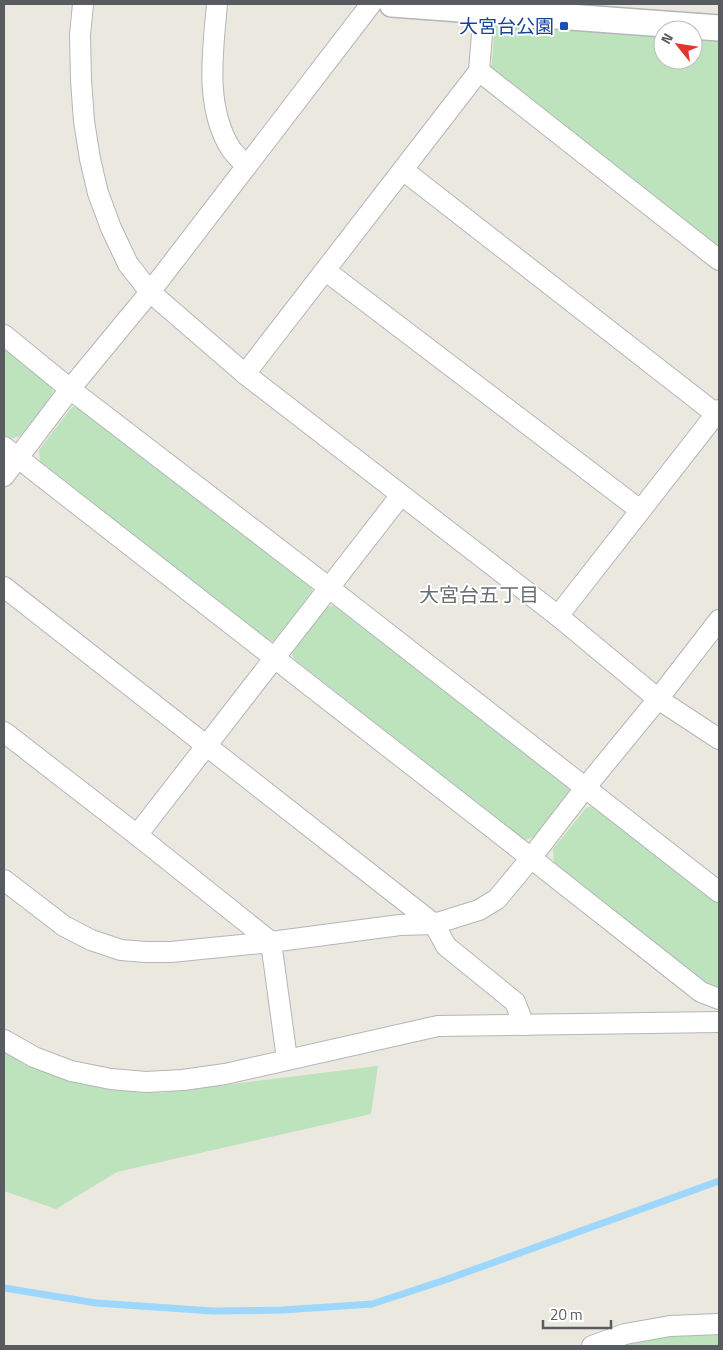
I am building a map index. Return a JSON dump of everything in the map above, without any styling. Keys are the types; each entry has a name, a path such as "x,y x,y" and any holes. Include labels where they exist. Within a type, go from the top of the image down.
{"street":[{"path":"83,4 80,36 81,80 84,121 90,159 98,193 111,228 128,264 150,292 245,374 558,616 658,699 719,739"},
{"path":"217,4 212,61 220,126 231,150 247,166"},
{"path":"4,476 11,452 70,389 150,292 371,4"},
{"path":"392,4 484,9 538,9 719,28"},
{"path":"245,374 479,71 484,9"},
{"path":"479,71 719,260"},
{"path":"403,170 718,412 558,616"},
{"path":"326,270 640,510"},
{"path":"4,335 70,389 719,892"},
{"path":"11,452 701,992 719,999"},
{"path":"137,835 207,746 273,657 401,495"},
{"path":"4,587 434,924 446,946 515,1002 524,1025"},
{"path":"4,880 64,926 91,940 121,950 171,952 271,942 400,924 434,924 479,910 497,899 531,858 719,620"},
{"path":"4,732 271,942 287,1059"},
{"path":"4,1040 34,1057 71,1071 111,1079 146,1082 183,1080 225,1074 438,1026 719,1022"},
{"path":"592,1346 634,1332 670,1326 719,1324"}],"green space":[{"path":"495,20 653,32 653,70 703,70 703,36 719,38 719,250 491,74"},
{"path":"4,346 53,385 52,396 20,436 8,440 4,437"},
{"path":"72,407 81,408 311,585 313,596 281,640 268,642 40,461 39,450"},
{"path":"337,605 568,785 570,795 538,836 525,840 294,659 291,651 326,607"},
{"path":"597,805 719,901 719,991 695,977 554,866 553,849 586,808"},
{"path":"4,1050 53,1075 107,1089 160,1091 160,1093 378,1066 371,1114 117,1172 56,1209 4,1191"},
{"path":"719,1327 719,1346 616,1346 645,1339"}],"waterway":[{"path":"4,1288 96,1303 213,1311 283,1310 372,1304 445,1280 719,1181"}],"place":[{"name":"大宮台公園","path":"564,26"}],"district":[{"name":"大宮台五丁目","path":"479,595"}]}
